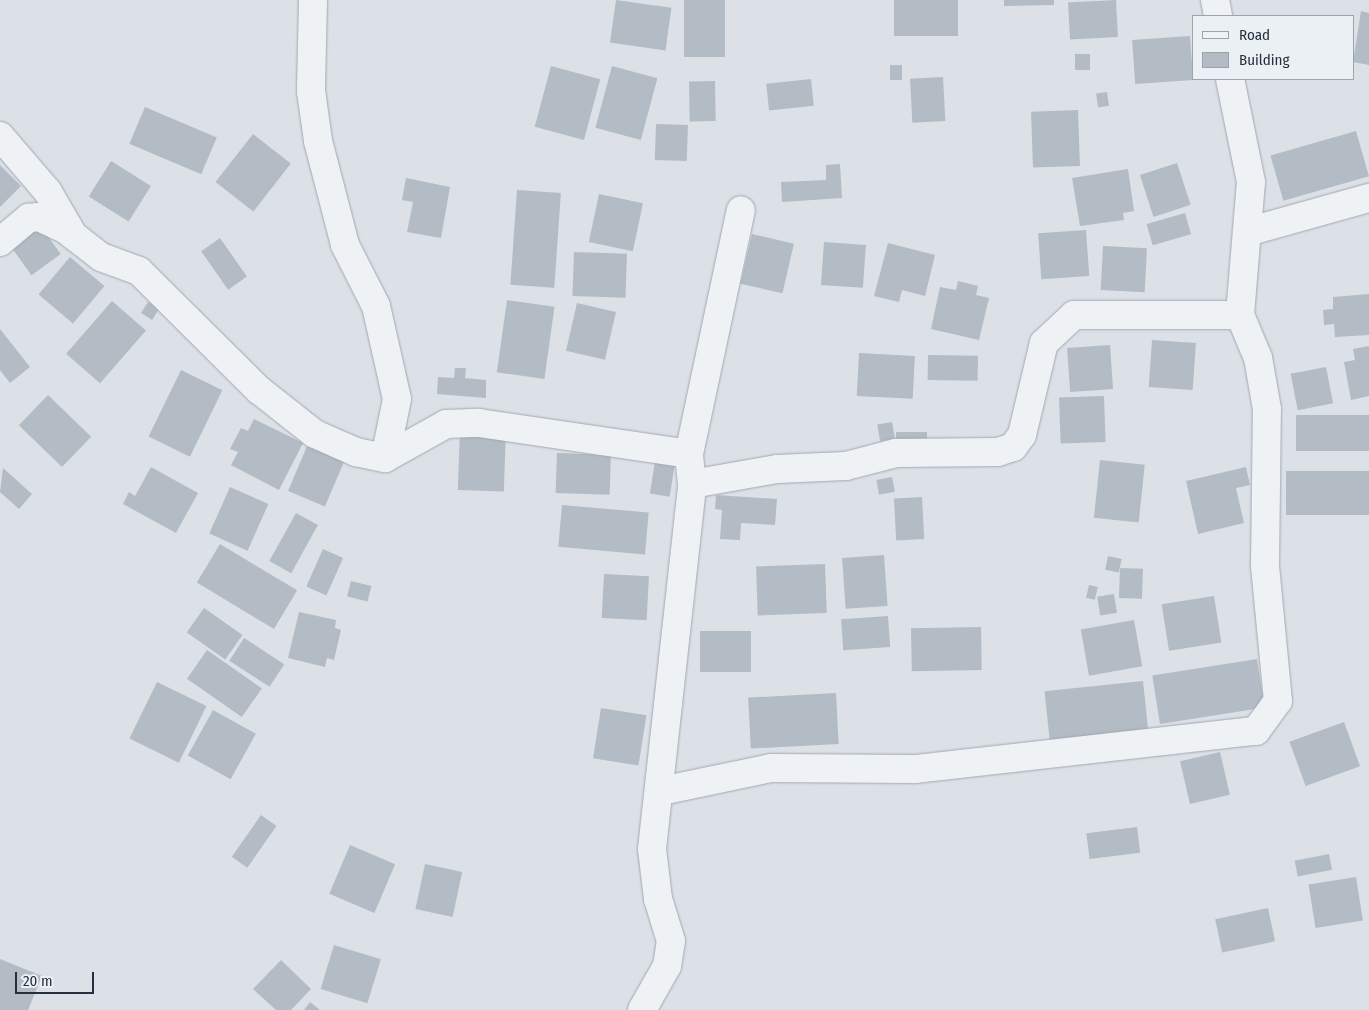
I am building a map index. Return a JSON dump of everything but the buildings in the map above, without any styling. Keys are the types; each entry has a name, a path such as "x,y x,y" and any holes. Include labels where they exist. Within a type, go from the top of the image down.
{"street":[{"path":"313,0 311,91 318,142 344,245 376,306 397,399 385,458"},
{"path":"1216,0 1218,15"},
{"path":"661,791 770,768 916,769 1256,731 1278,701 1265,565 1267,409 1258,358 1240,315 1252,182 1230,80"},
{"path":"0,136 48,192 74,236"},
{"path":"1247,232 1369,198"},
{"path":"642,1010 667,966 671,941 658,899 652,849 661,791 692,484 689,454 741,210"},
{"path":"0,242 29,218 48,220 74,236 101,257 149,278 259,390 315,434 356,452 385,458 446,424 479,423 689,454"},
{"path":"692,484 777,469 846,466 896,453 998,452 1013,447 1022,435 1044,343 1074,315 1240,315"}]}
